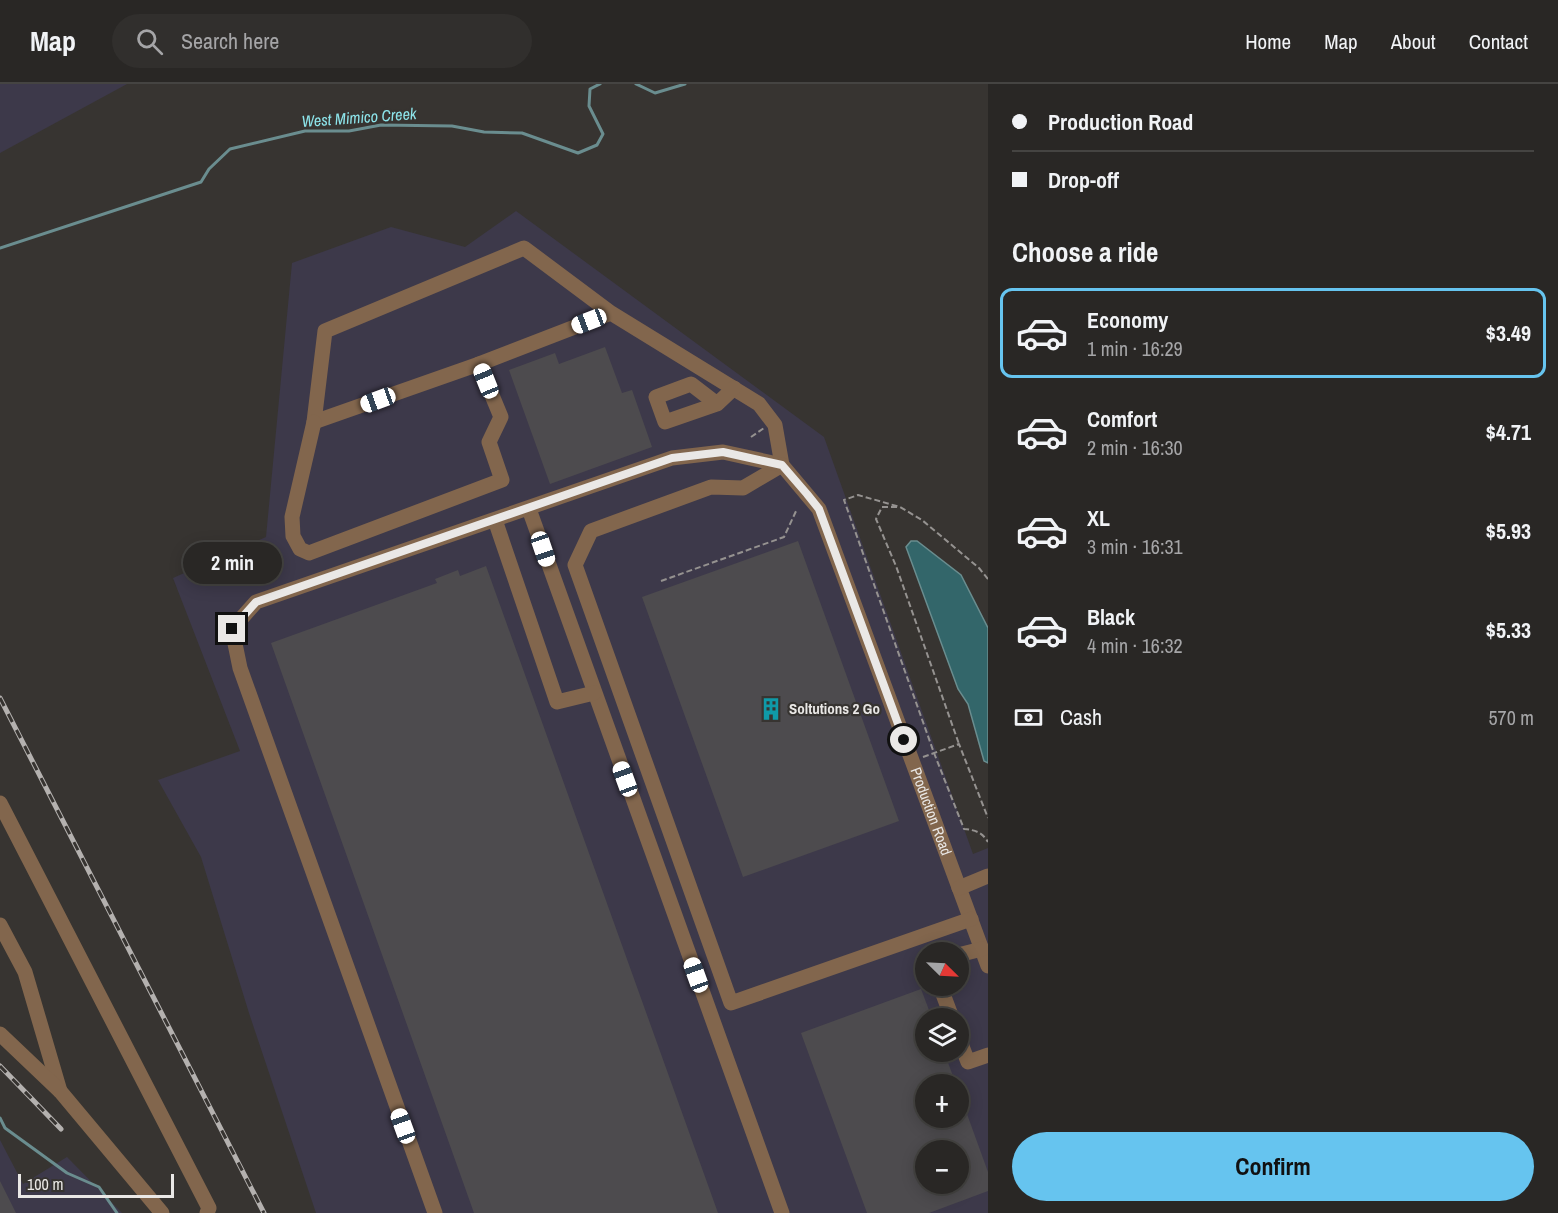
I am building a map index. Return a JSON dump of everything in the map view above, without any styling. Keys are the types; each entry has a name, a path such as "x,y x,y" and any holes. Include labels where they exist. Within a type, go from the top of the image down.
{"street":[{"path":"479,363 501,417 489,442 502,480 309,552 300,549 293,536 292,517 314,422 325,331 524,248 611,313 759,404 775,424 782,465"},
{"path":"314,422 611,313"},
{"path":"717,404 734,388"},
{"path":"435,1213 240,668 232,629 256,602 672,458 723,452 782,465"},
{"path":"782,465 743,488 711,487 591,531 575,565 731,1003 971,919"},
{"name":"Production Road","path":"782,465 819,509 988,966"},
{"path":"529,509 782,1213"},
{"path":"495,520 557,702 594,693"},
{"path":"0,803 209,1208 207,1213"},
{"path":"959,888 988,876"},
{"path":"0,925 25,972 60,1091"},
{"path":"969,952 982,949"},
{"path":"0,1034 60,1091 162,1213"},
{"path":"969,1062 988,1055"}],"path":[{"path":"751,437 764,428"},
{"path":"988,579 979,568 922,520 900,507 858,495 844,500 934,753 964,830 975,830 985,836 988,842"},
{"path":"900,507 882,507 876,519 896,566 959,744 988,818"},
{"path":"661,581 784,537 796,509"},
{"path":"934,753 959,744"}],"shaded area":[{"path":"0,84 127,84 0,153"},
{"path":"516,211 824,437 973,854 988,848 988,1213 316,1213 249,1013 201,857 158,780 240,751 173,578 266,537 292,263 391,227 465,247"},
{"path":"0,1140 23,1184 67,1157 122,1213 0,1213"}],"water":[{"path":"911,541 917,541 961,575 988,628 988,763 984,761 968,704 958,689 906,547"}],"building":[{"path":"605,347 622,393 632,390 652,447 550,484 509,370 555,353 559,364"},
{"name":"Soltutions 2 Go","path":"798,541 899,821 743,877 642,597"},
{"path":"486,566 718,1213 474,1213 271,643 437,583 435,579 458,570 460,576"},
{"path":"915,991 915,996 924,996 928,1008 915,1008 915,1062 948,1062 952,1074 915,1074 915,1128 969,1128 969,1120 988,1172 988,1191 929,1213 867,1213 801,1033"},
{"path":"0,1181 16,1213 0,1213"}],"waterway":[{"name":"West Mimico Creek","path":"0,248 201,182 209,169 230,149 305,131 349,131 381,125 452,126 484,132 522,133 578,153 597,145 603,134 589,106 590,89 600,84"},
{"name":"West Mimico Creek","path":"636,84 655,93 685,84"},
{"path":"0,1118 5,1128 67,1173 99,1187 117,1213"}],"railway":[{"path":"0,698 264,1213"},
{"path":"0,1066 61,1129"}],"place":[{"name":"Soltutions 2 Go","path":"771,709"}],"route":[{"path":"232,629 256,602 672,458 723,452 782,465 819,509 904,740"}]}
